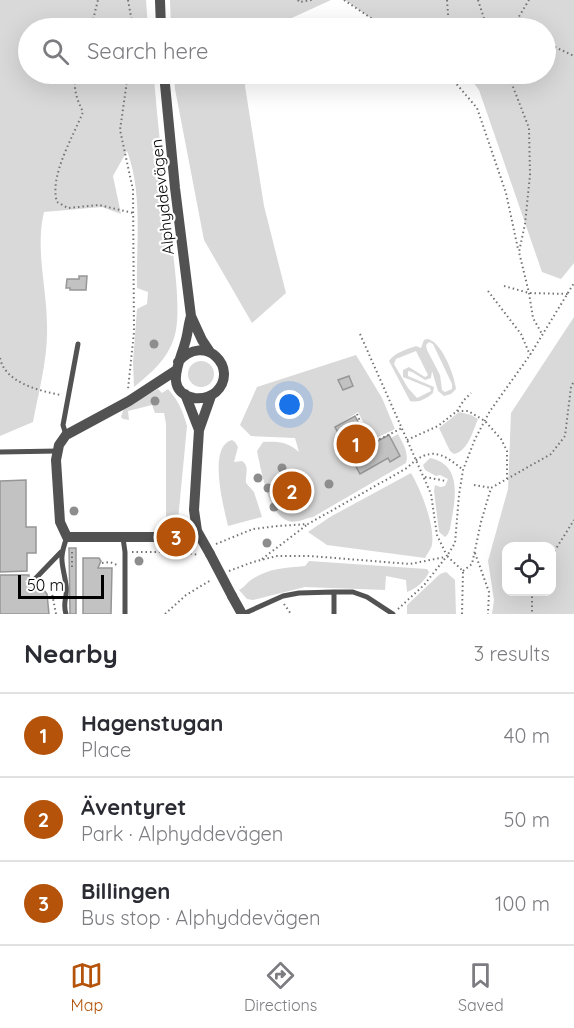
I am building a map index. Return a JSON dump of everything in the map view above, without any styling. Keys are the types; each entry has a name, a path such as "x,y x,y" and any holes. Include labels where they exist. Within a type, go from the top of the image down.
{"street":[{"path":"160,0 161,18"},
{"name":"Alphyddevägen","path":"165,84 191,316 210,352"},
{"name":"Alphyddevägen","path":"176,366 191,316"},
{"path":"197,531 176,537 67,537 60,522 56,460 59,445 66,435 129,401 176,366 184,355 201,350 217,357 224,373 218,390 211,396 199,430 194,510 197,531 243,614"},
{"path":"176,366 176,380 185,394 199,430"},
{"path":"185,394 198,398 211,396"}],"lane":[{"path":"66,435 63,425 78,344"},
{"path":"0,452 58,451"},
{"path":"122,536 126,552 125,614"},
{"path":"66,614 63,605 66,588 61,552 67,537"},
{"path":"34,580 61,552"},
{"path":"333,592 334,614"},
{"path":"243,614 283,596 299,593 353,592 367,597 394,614"}],"path":[{"path":"94,18 98,0"},
{"path":"128,0 131,18"},
{"path":"298,0 299,3 312,0"},
{"path":"344,0 371,18"},
{"path":"447,0 448,18"},
{"path":"478,0 484,18"},
{"path":"518,18 529,0"},
{"path":"556,47 574,56"},
{"path":"75,84 75,96 83,112 57,174 53,191 57,202 68,208 99,205 133,213"},
{"path":"127,84 120,130 133,189 134,332 128,393 137,389"},
{"path":"457,84 477,108 506,193 533,318 542,334"},
{"path":"513,84 529,128 530,175 525,224 519,252"},
{"path":"394,614 424,585 455,543 463,470 485,421 530,355 574,283"},
{"path":"504,286 529,293 568,294"},
{"path":"488,291 521,334 530,355"},
{"path":"360,334 431,494 436,535 447,556 463,571 462,614"},
{"path":"0,358 2,366 27,385 38,391 68,397"},
{"path":"474,485 491,488 551,454 565,436 571,387 574,381"},
{"path":"407,440 438,426 457,411 471,393"},
{"path":"457,411 468,411 494,429 507,451 507,480"},
{"path":"357,414 368,440 374,442 402,428"},
{"path":"261,560 308,524 430,453 446,455 463,470"},
{"path":"424,477 446,481"},
{"path":"463,571 472,564 491,488"},
{"path":"556,549 574,520"},
{"path":"126,552 184,552 198,555 209,553 253,529 308,524"},
{"path":"475,553 489,592 488,614"},
{"path":"228,572 278,556 310,556 410,564 447,556"},
{"path":"102,563 125,566"},
{"path":"165,614 186,595 219,576"},
{"path":"56,614 51,585 66,588"},
{"path":"283,596 285,607 291,614"},
{"path":"532,596 532,614"}],"shaded area":[{"path":"0,0 146,0 147,18 18,18 18,84 155,84 176,280 177,313 174,338 163,359 134,387 133,362 137,309 147,304 148,292 137,288 137,201 127,151 113,176 121,214 102,207 44,212 41,254 47,312 45,362 33,422 0,436"},
{"path":"170,0 331,0 292,18 171,18"},
{"path":"345,0 574,0 574,263 561,279 542,272 479,90 474,84 556,84 556,18 371,18"},
{"path":"175,84 245,84 264,206 286,293 252,323 204,240"},
{"path":"574,317 574,614 492,614 494,600 488,561 508,489 511,413"},
{"path":"424,340 432,341 442,352 450,368 456,389 444,396 438,391 432,371 431,378 425,380 408,371 408,376 434,387 433,393 425,399 410,401 389,361 405,350 416,346 421,348","holes":["429,342 433,344 452,384 452,389 445,392 442,390 440,375 427,350 426,345","416,351 428,375 425,377 409,367 403,370 403,377 430,388 431,391 417,398 408,388 394,364 396,359"]},
{"path":"356,355 382,398 395,429 369,439 358,412 335,427 360,474 388,458 391,461 400,456 391,438 398,434 406,452 406,463 313,517 296,522 286,520 274,508 270,499 257,451 263,442 273,442 287,444 299,452 295,438 251,436 240,425 257,387"},
{"path":"201,361 210,365 214,374 210,383 201,387 192,383 188,374 192,365"},
{"path":"158,389 162,393 168,389 172,393 180,406 187,426 178,520 167,528 158,528 158,523 166,522 164,413 155,413 152,405 128,411 129,420 121,417 124,408"},
{"path":"459,412 478,419 466,445 454,454 450,451 439,428"},
{"path":"232,440 238,447 234,462 242,461 246,465 246,483 254,492 262,517 228,526 219,479 219,465 220,453 224,445"},
{"path":"430,458 441,462 448,469 455,487 450,529 445,537 439,532 434,491 435,485 445,486 448,479 425,470 423,465"},
{"path":"411,473 423,498 431,528 432,545 425,558 327,545 308,532 330,517"},
{"path":"309,561 427,569 429,572 420,584 407,592 406,580 386,576 385,590 305,587 253,600 247,599 239,590 252,579 266,572 305,566"},
{"path":"446,572 455,580 456,614 407,614 407,605 440,574"}],"building":[{"path":"79,276 87,276 86,290 66,288 67,279 79,279"},
{"path":"349,376 353,386 343,390 338,380"},
{"path":"355,416 370,445 389,435 400,456 390,462 388,458 360,474 335,427"},
{"path":"26,480 26,527 36,527 36,553 27,553 27,571 0,572 0,481"},
{"path":"69,548 76,548 76,614 70,614"},
{"path":"83,558 99,558 101,561 98,568 112,568 111,614 83,614"},
{"path":"0,575 29,575 29,588 44,590 47,594 49,614 0,614"}],"place":[{"name":"Hagenstugan","path":"356,444"},
{"name":"Äventyret","path":"292,491"},
{"name":"Billingen","path":"176,537"}]}
